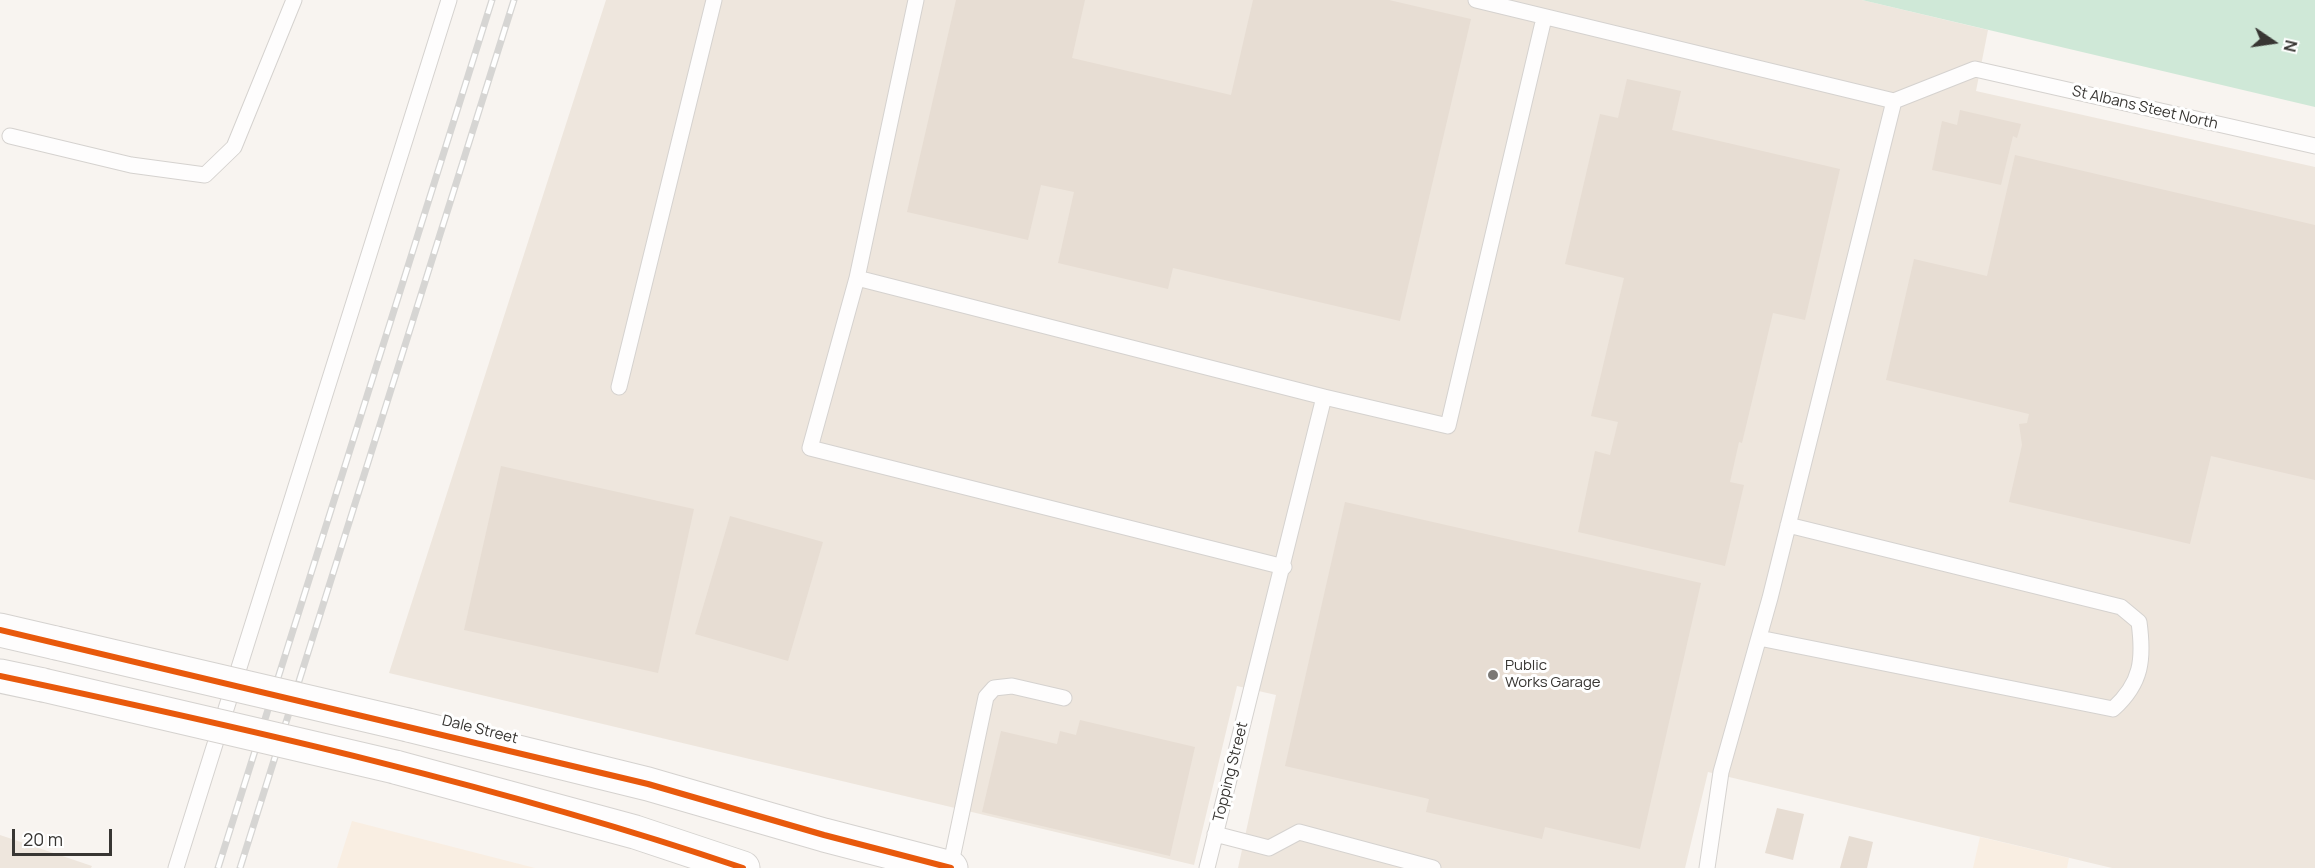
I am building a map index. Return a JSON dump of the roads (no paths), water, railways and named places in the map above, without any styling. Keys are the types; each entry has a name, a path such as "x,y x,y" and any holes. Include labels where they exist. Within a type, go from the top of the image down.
{"main road":[{"name":"Dale Street","path":"0,630 408,725 648,784 824,835 950,868"},
{"path":"0,676 395,767 635,832 743,868"}],"lane":[{"path":"10,136 131,165 205,175 234,147 294,0"},
{"path":"176,868 449,0"},
{"path":"619,387 714,0"},
{"path":"916,0 857,278 810,448 1284,567"},
{"path":"1476,0 1894,101 1759,638 1721,772 1707,868"},
{"path":"857,278 1324,397 1448,426 1544,18"},
{"name":"St Albans Steet North","path":"1894,101 1975,69 2315,146"},
{"name":"Topping Street","path":"1207,868 1284,567 1324,397"},
{"path":"1759,638 2113,709 2130,694 2143,652 2139,622 2121,608 1788,525"},
{"path":"950,868 986,697 994,688 1012,686 1064,698"},
{"path":"1215,834 1269,848 1299,832 1433,868"}],"railway":[{"path":"218,868 492,0"},
{"path":"240,868 514,0"}],"place":[{"name":"Public Works Garage","path":"1493,675"}]}
